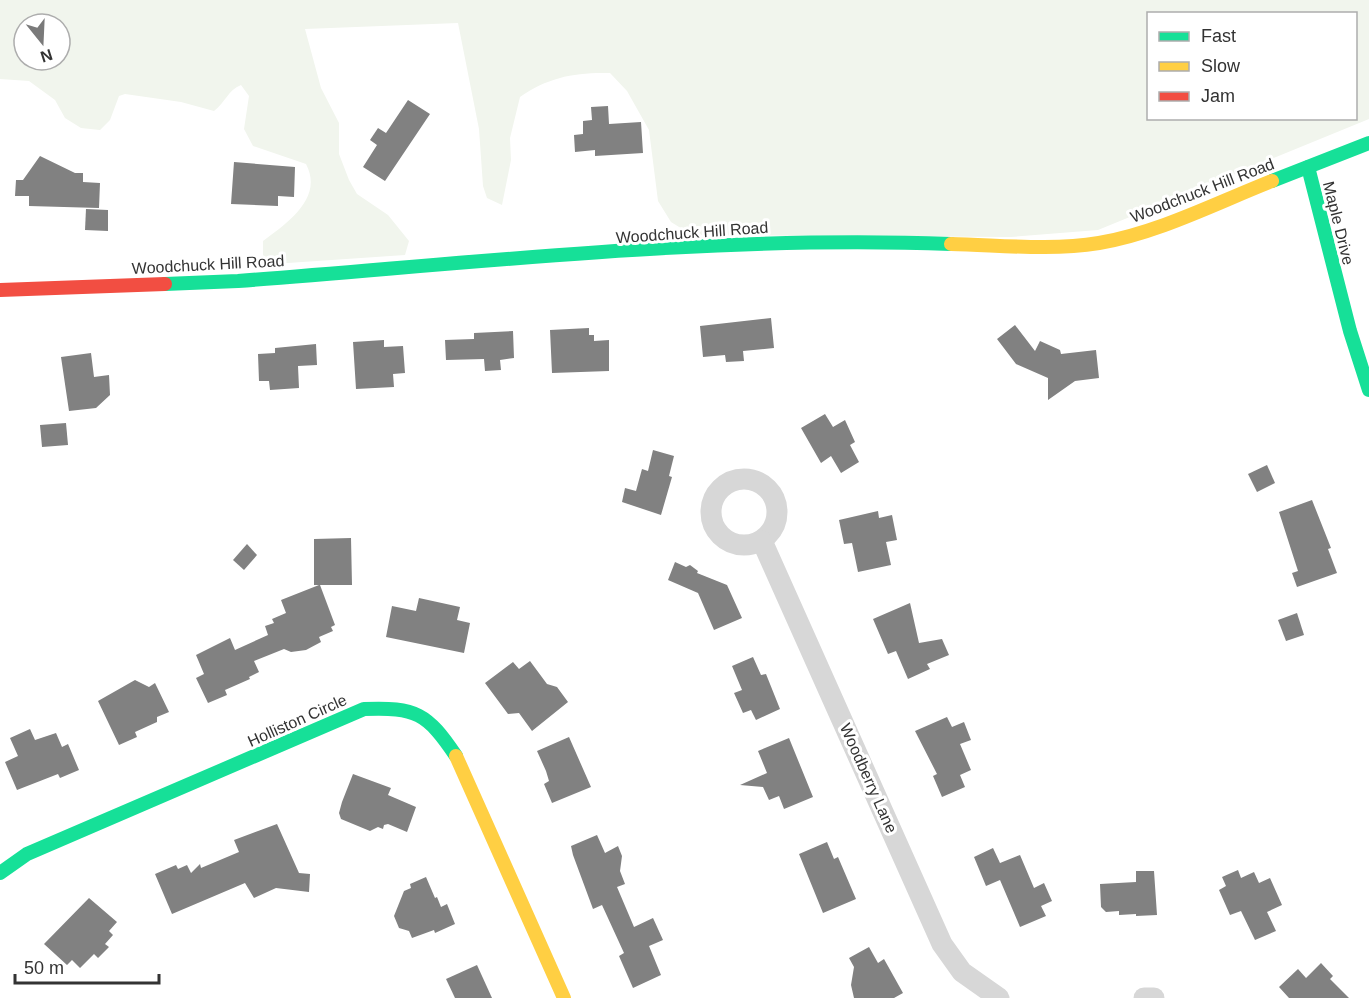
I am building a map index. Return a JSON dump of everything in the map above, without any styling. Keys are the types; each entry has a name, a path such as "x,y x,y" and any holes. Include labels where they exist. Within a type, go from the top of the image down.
{"street":[{"name":"Woodchuck Hill Road","path":"0,290 238,281 715,245 849,240 1049,247 1099,243 1154,228 1369,143"},
{"name":"Maple Drive","path":"1308,167 1350,331 1369,390"},
{"name":"Woodberry Lane","path":"762,541 942,944 962,972 975,984 999,998"},
{"name":"Holliston Circle","path":"0,873 27,854 335,720 364,709 397,708 413,712 437,729 459,762 564,998"},
{"path":"1144,998 1154,998"}],"shaded area":[{"path":"0,0 1369,0 1369,119 1098,230 1011,237 692,235 671,222 658,201 649,130 627,91 610,73 563,77 541,85 520,97 510,138 511,160 502,205 487,198 483,186 479,129 458,23 305,29 321,88 339,123 339,154 349,180 357,194 388,215 409,241 405,255 273,264 263,255 263,241 292,218 307,199 310,176 306,164 253,146 244,129 249,96 241,85 233,90 214,111 181,102 125,94 119,96 110,120 100,130 81,128 65,118 55,100 29,81 0,79"}],"building":[{"path":"408,100 430,114 385,181 363,167 377,145 370,140 378,128 386,133"},
{"path":"608,106 609,124 641,122 643,153 595,156 595,150 575,152 574,135 583,134 583,121 592,120 591,107"},
{"path":"40,156 75,173 83,173 83,182 100,183 99,208 29,206 29,196 15,196 16,180 23,180"},
{"path":"234,162 295,167 294,197 278,196 278,206 231,204"},
{"path":"86,209 108,210 108,231 85,230"},
{"path":"771,318 774,348 743,351 744,361 726,362 725,355 703,357 700,326"},
{"path":"1015,325 1035,351 1040,341 1060,350 1061,354 1096,350 1099,378 1075,381 1048,400 1048,378 1016,364 997,339"},
{"path":"589,328 589,335 594,335 594,341 609,340 609,371 552,373 550,330"},
{"path":"513,331 514,358 500,360 501,370 485,371 484,359 446,360 445,340 474,339 474,333"},
{"path":"384,340 384,347 403,346 405,373 393,374 394,387 356,389 353,342"},
{"path":"316,344 317,365 298,366 299,388 270,390 269,381 259,381 258,354 275,353 275,348"},
{"path":"91,353 94,377 109,375 110,395 96,408 69,411 61,357"},
{"path":"825,414 833,427 845,420 855,442 850,445 859,462 841,473 831,456 821,463 801,428"},
{"path":"66,423 68,445 42,447 40,425"},
{"path":"653,450 674,456 669,476 672,477 661,515 622,502 625,488 636,491 642,469 648,471"},
{"path":"1267,465 1275,483 1257,492 1248,474"},
{"path":"1312,500 1331,548 1328,549 1337,573 1297,587 1292,573 1298,571 1279,512"},
{"path":"878,511 879,518 892,515 897,540 886,542 891,565 858,572 852,543 844,544 839,520"},
{"path":"351,538 352,585 320,585 335,625 331,627 333,631 319,637 321,642 306,650 291,652 284,649 254,661 259,672 249,677 250,679 225,690 227,695 208,703 196,678 204,674 196,655 230,638 235,650 268,635 265,626 274,623 272,619 286,613 281,600 319,585 314,585 314,539"},
{"path":"247,544 257,555 244,570 233,560"},
{"path":"675,562 686,567 690,565 698,571 697,573 727,585 742,618 714,630 698,593 668,580"},
{"path":"419,598 460,607 457,620 470,623 464,653 386,637 392,606 416,611"},
{"path":"910,603 919,643 942,639 949,655 927,664 930,669 908,679 896,651 888,654 873,619"},
{"path":"1297,613 1304,635 1286,641 1278,620"},
{"path":"753,657 761,675 766,674 780,709 756,720 751,710 743,713 734,693 742,690 732,666"},
{"path":"530,661 547,684 557,687 568,702 532,731 519,713 508,714 485,683 513,662 519,669"},
{"path":"135,680 149,687 155,683 169,712 157,717 157,722 135,732 137,737 119,745 98,701"},
{"path":"947,717 952,727 964,722 971,740 960,744 971,770 960,775 965,787 942,797 933,776 937,774 915,731"},
{"path":"30,729 35,740 56,733 62,747 68,744 79,770 60,778 58,774 17,790 5,762 18,756 10,738"},
{"path":"569,737 591,787 552,803 544,784 549,781 537,751"},
{"path":"789,738 813,797 784,809 779,796 769,800 763,787 740,785 767,773 758,751"},
{"path":"353,774 391,788 388,795 416,807 407,832 388,824 384,825 383,829 378,827 370,831 341,819 339,813"},
{"path":"277,824 299,873 310,874 309,892 276,888 254,898 245,883 172,914 155,874 176,865 178,869 187,865 191,873 200,864 201,868 239,852 234,840"},
{"path":"597,835 605,853 618,846 622,856 620,871 625,884 617,887 634,927 653,918 663,940 649,946 661,975 633,988 619,956 624,953 602,905 593,909 573,855 571,846"},
{"path":"827,842 834,859 838,857 856,899 823,913 799,854"},
{"path":"993,848 1000,863 1020,855 1034,888 1044,883 1052,901 1041,906 1046,916 1020,927 1000,880 986,886 974,857"},
{"path":"1238,870 1241,878 1254,872 1259,883 1270,878 1282,905 1267,912 1276,931 1255,940 1241,911 1230,915 1219,890 1226,886 1222,877"},
{"path":"1136,871 1154,871 1157,915 1119,915 1119,911 1106,912 1101,907 1100,884 1136,882"},
{"path":"426,877 441,907 447,904 455,924 435,933 434,930 412,938 409,931 399,928 394,916 404,891 411,888 410,884"},
{"path":"89,898 117,922 109,931 113,935 105,944 109,947 98,958 94,954 80,968 72,960 67,965 44,944"},
{"path":"869,947 878,963 884,959 903,993 894,998 854,998 851,985 854,967 849,958"},
{"path":"1321,963 1333,976 1330,979 1349,998 1289,998 1279,987 1298,969 1306,978"},
{"path":"477,965 492,998 455,998 446,979"}],"traffic: fast":[{"path":"1272,181 1369,143"},
{"path":"1308,167 1350,331 1369,390"},
{"path":"165,284 238,281 683,247 862,242 951,244"},
{"path":"0,873 27,854 364,709 396,709 419,716 437,730 456,756"}],"traffic: slow":[{"path":"951,244 1044,247 1099,243 1165,225 1272,181"},
{"path":"456,756 564,998"}],"traffic: jam":[{"path":"0,290 165,284"}]}
